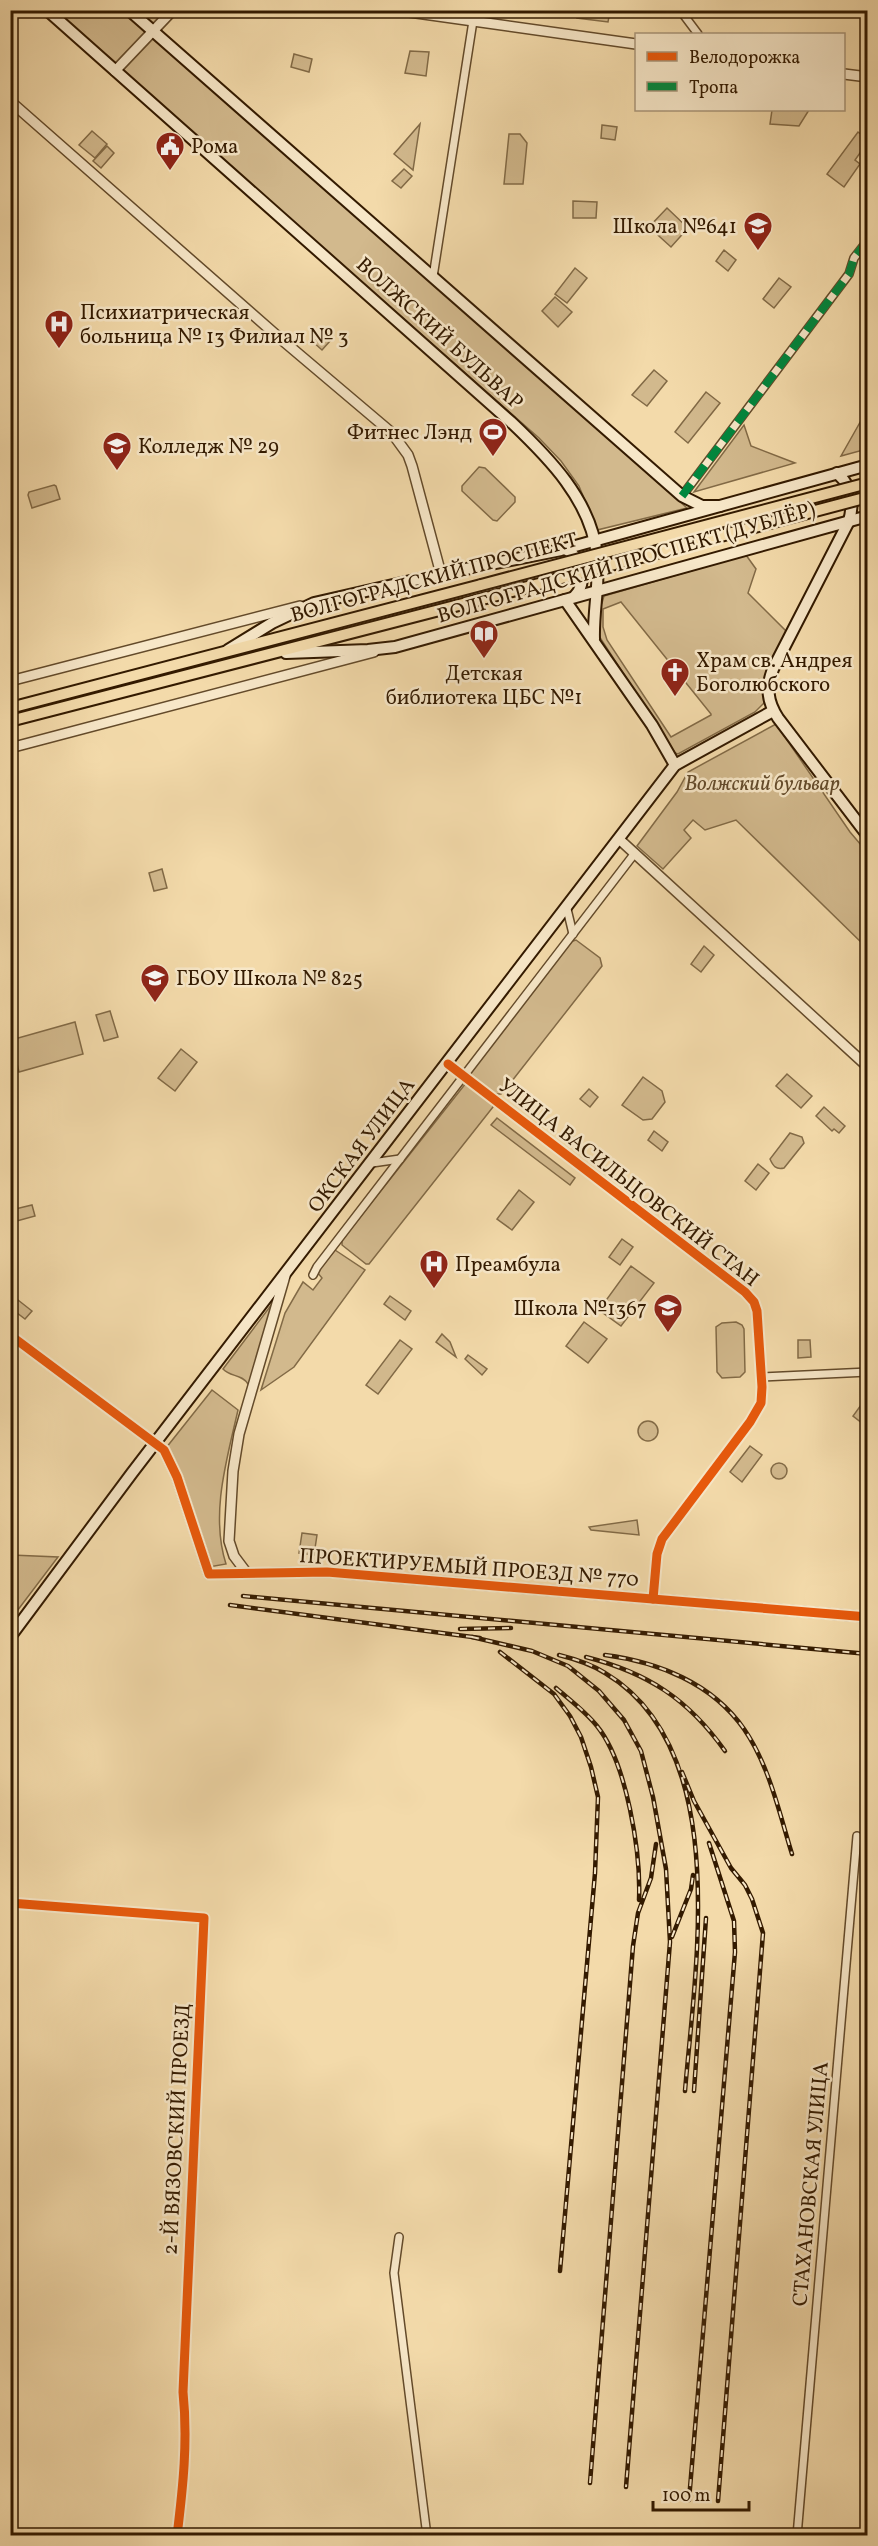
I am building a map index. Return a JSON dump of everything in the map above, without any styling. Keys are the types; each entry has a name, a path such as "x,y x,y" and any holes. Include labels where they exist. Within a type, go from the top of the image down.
{"main road":[{"name":"ВОЛЖСКИЙ БУЛЬВАР","path":"47,10 535,444 553,463 589,522 595,540 598,565 594,639"},
{"name":"ВОЛЖСКИЙ БУЛЬВАР","path":"129,10 682,496 702,506 720,506"},
{"name":"ВОЛГОГРАДСКИЙ ПРОСПЕКТ (ДУБЛЁР)","path":"223,653 272,623 314,603 565,549 867,465"},
{"path":"837,473 847,484 852,497 849,521 770,678 768,698 773,711 867,836"},
{"path":"867,474 867,490"},
{"name":"ВОЛГОГРАДСКИЙ ПРОСПЕКТ","path":"10,708 867,483"},
{"name":"ВОЛГОГРАДСКИЙ ПРОСПЕКТ","path":"10,720 486,598 867,496"},
{"name":"ВОЛГОГРАДСКИЙ ПРОСПЕКТ (ДУБЛЁР)","path":"271,654 368,650 395,646 867,516"},
{"path":"565,549 575,555 580,567 582,586 570,599 652,725 675,765"},
{"name":"ОКСКАЯ УЛИЦА","path":"10,1637 675,765 773,711"}],"street":[{"path":"115,71 173,10"},
{"path":"395,10 635,44"},
{"path":"680,10 697,33"},
{"path":"433,277 473,21"},
{"path":"845,74 867,77"},
{"path":"10,101 275,334 392,433 408,455 412,466 441,574"},
{"path":"682,496 849,274 854,258 867,240"},
{"name":"ВОЛГОГРАДСКИЙ ПРОСПЕКТ (ДУБЛЁР)","path":"10,681 314,603"},
{"name":"ВОЛГОГРАДСКИЙ ПРОСПЕКТ (ДУБЛЁР)","path":"10,748 395,646"},
{"path":"620,840 867,1067"},
{"path":"313,1275 316,1267 635,853"},
{"path":"567,909 573,934"},
{"name":"УЛИЦА ВАСИЛЬЦОВСКИЙ СТАН","path":"448,1064 749,1296 756,1306 761,1399 755,1414 662,1539 657,1554 653,1599"},
{"path":"372,1163 400,1159"},
{"path":"246,1572 234,1556 230,1541 232,1471 240,1434 285,1276"},
{"path":"10,1335 157,1442"},
{"path":"761,1377 867,1372"},
{"name":"ПРОЕКТИРУЕМЫЙ ПРОЕЗД № 770","path":"157,1442 172,1465 209,1574 327,1572 867,1617"},
{"name":"СТАХАНОВСКАЯ УЛИЦА","path":"797,2535 857,1836"},
{"name":"2-Й ВЯЗОВСКИЙ ПРОЕЗД","path":"10,1903 204,1918 183,2392 186,2419 185,2466 177,2535"},
{"path":"399,2237 394,2272 428,2535"}],"green space":[{"path":"579,10 610,11 608,22 577,18"},
{"path":"56,11 123,11 147,32 115,64"},
{"path":"138,11 168,11 154,25"},
{"path":"152,37 687,508 597,530 579,486 561,461 539,438 122,71"},
{"path":"410,51 429,52 426,76 405,73"},
{"path":"294,54 312,59 309,72 291,67"},
{"path":"772,111 808,111 799,126 770,124"},
{"path":"420,124 413,170 394,154"},
{"path":"602,125 617,127 615,140 601,138"},
{"path":"92,131 107,144 95,158 79,145"},
{"path":"858,132 867,139 867,143 855,160 860,164 844,187 827,174"},
{"path":"509,134 520,134 527,143 523,184 504,184"},
{"path":"107,146 114,153 101,168 93,161"},
{"path":"404,169 412,176 401,188 392,181"},
{"path":"573,201 597,202 596,218 573,218"},
{"path":"667,208 688,228 671,247 649,227"},
{"path":"724,250 736,260 728,271 716,261"},
{"path":"575,268 587,278 567,303 555,294"},
{"path":"779,278 791,287 774,308 763,299"},
{"path":"555,297 572,312 558,327 542,311"},
{"path":"320,332 330,341 322,350 312,341"},
{"path":"654,370 667,381 647,406 632,395"},
{"path":"706,392 720,403 688,443 675,432"},
{"path":"867,410 867,449 841,456"},
{"path":"744,425 751,446 795,463 694,492"},
{"path":"479,467 485,468 515,497 515,502 497,521 493,520 462,491 462,486"},
{"path":"54,485 60,499 32,508 29,492"},
{"path":"746,555 756,569 748,593 786,631 762,682 764,703 755,712 678,754 675,753 597,633 599,603 602,603 604,596","holes":["621,602 711,714 671,737 607,640 603,627 603,609"]},
{"name":"Волжский бульвар","path":"776,724 850,832 867,852 867,948 736,820 705,830 693,820 684,830 691,838 663,869 637,846 677,792 688,772"},
{"path":"162,869 167,888 154,891 149,873"},
{"path":"576,940 600,958 602,966 508,1086 501,1094 495,1094 472,1078 470,1072 570,942"},
{"path":"704,946 714,955 701,972 691,964"},
{"path":"110,1011 118,1037 104,1041 96,1015"},
{"path":"75,1022 83,1054 19,1072 11,1040"},
{"path":"181,1049 197,1062 175,1091 158,1078"},
{"path":"787,1074 812,1096 801,1108 776,1086"},
{"path":"643,1077 662,1091 665,1102 652,1119 643,1120 622,1105"},
{"path":"466,1083 493,1102 493,1107 369,1264 366,1264 342,1245 342,1240"},
{"path":"589,1089 598,1097 590,1107 580,1099"},
{"path":"824,1107 845,1126 839,1133 834,1129 832,1131 816,1116"},
{"path":"497,1118 575,1178 570,1185 491,1125"},
{"path":"654,1131 668,1142 662,1151 648,1140"},
{"path":"790,1133 802,1137 804,1143 784,1168 777,1168 770,1159"},
{"path":"758,1164 769,1173 756,1190 745,1181"},
{"path":"519,1190 534,1202 512,1230 497,1219"},
{"path":"32,1205 35,1216 13,1222 11,1210"},
{"path":"622,1239 633,1247 620,1265 609,1257"},
{"path":"335,1250 365,1270 294,1367 261,1390 285,1313 303,1282 313,1290 322,1278 317,1272"},
{"path":"631,1266 654,1283 621,1326 599,1310"},
{"path":"390,1296 411,1311 405,1320 384,1304"},
{"path":"18,1300 32,1311 25,1319 12,1309"},
{"path":"272,1304 274,1305 251,1383 248,1384 223,1369"},
{"path":"584,1322 607,1339 588,1363 566,1346"},
{"path":"736,1322 744,1329 745,1372 740,1377 722,1378 717,1372 716,1327 722,1323"},
{"path":"442,1334 450,1342 456,1357 436,1342"},
{"path":"400,1340 412,1349 378,1394 366,1385"},
{"path":"798,1340 810,1340 811,1357 798,1358"},
{"path":"468,1355 487,1369 482,1375 465,1359"},
{"path":"212,1390 238,1410 225,1467 220,1506 221,1545 226,1564 209,1567 166,1448"},
{"path":"861,1405 867,1410 867,1427 853,1416"},
{"path":"648,1421 655,1424 658,1431 655,1438 648,1441 641,1438 638,1431 641,1424"},
{"path":"750,1446 762,1455 742,1482 730,1472"},
{"path":"776,1463 782,1463 787,1471 785,1477 776,1479 771,1474 771,1468"},
{"path":"637,1520 639,1535 591,1530 589,1527"},
{"path":"302,1533 317,1535 314,1555 299,1553"},
{"path":"10,1555 58,1557 11,1619"}],"railway":[{"path":"243,1596 868,1654"},
{"path":"230,1605 480,1638"},
{"path":"460,1629 511,1628"},
{"path":"472,1637 532,1651 568,1666 599,1691 624,1720 641,1751 653,1797 666,1869 670,1942 626,2487"},
{"path":"500,1652 554,1694 570,1716 581,1737 598,1797 595,1873 560,2271"},
{"path":"559,1655 583,1662 605,1673 646,1708 673,1753 689,1806 697,1864 698,1925 685,2091"},
{"path":"605,1655 645,1663 682,1677 700,1687 731,1713 744,1729 760,1758 792,1854"},
{"path":"586,1657 629,1671 665,1690 696,1717 725,1751"},
{"path":"556,1688 597,1726 608,1742 616,1762 630,1809 638,1858 639,1900"},
{"path":"682,1772 694,1801 731,1868 745,1885 763,1933 718,2501"},
{"path":"689,2500 735,1952 734,1921 709,1843"},
{"path":"590,2483 633,1946 638,1913 651,1878 656,1844"},
{"path":"672,1937 691,1889 693,1875"},
{"path":"694,2091 706,1918"}],"marked path":[{"path":"682,496 849,274 854,258 868,240"}],"cycle path":[{"path":"448,1064 745,1292 754,1302 757,1311 761,1403 750,1422 662,1539 657,1554 653,1599"},
{"path":"10,1335 164,1450 177,1477 209,1574 327,1572 868,1617"},
{"path":"10,1903 204,1918 183,2392 184,2464 177,2536"}],"place":[{"name":"Рома","path":"170,172"},
{"name":"Школа №641","path":"758,252"},
{"name":"Психиатрическая больница № 13 Филиал № 3","path":"59,350"},
{"name":"Фитнес Лэнд","path":"493,458"},
{"name":"Колледж № 29","path":"117,472"},
{"name":"Детская библиотека ЦБС №1","path":"484,660"},
{"name":"Храм св. Андрея Боголюбского","path":"675,698"},
{"name":"ГБОУ Школа № 825","path":"155,1004"},
{"name":"Преамбула","path":"434,1290"},
{"name":"Школа №1367","path":"668,1334"}]}
